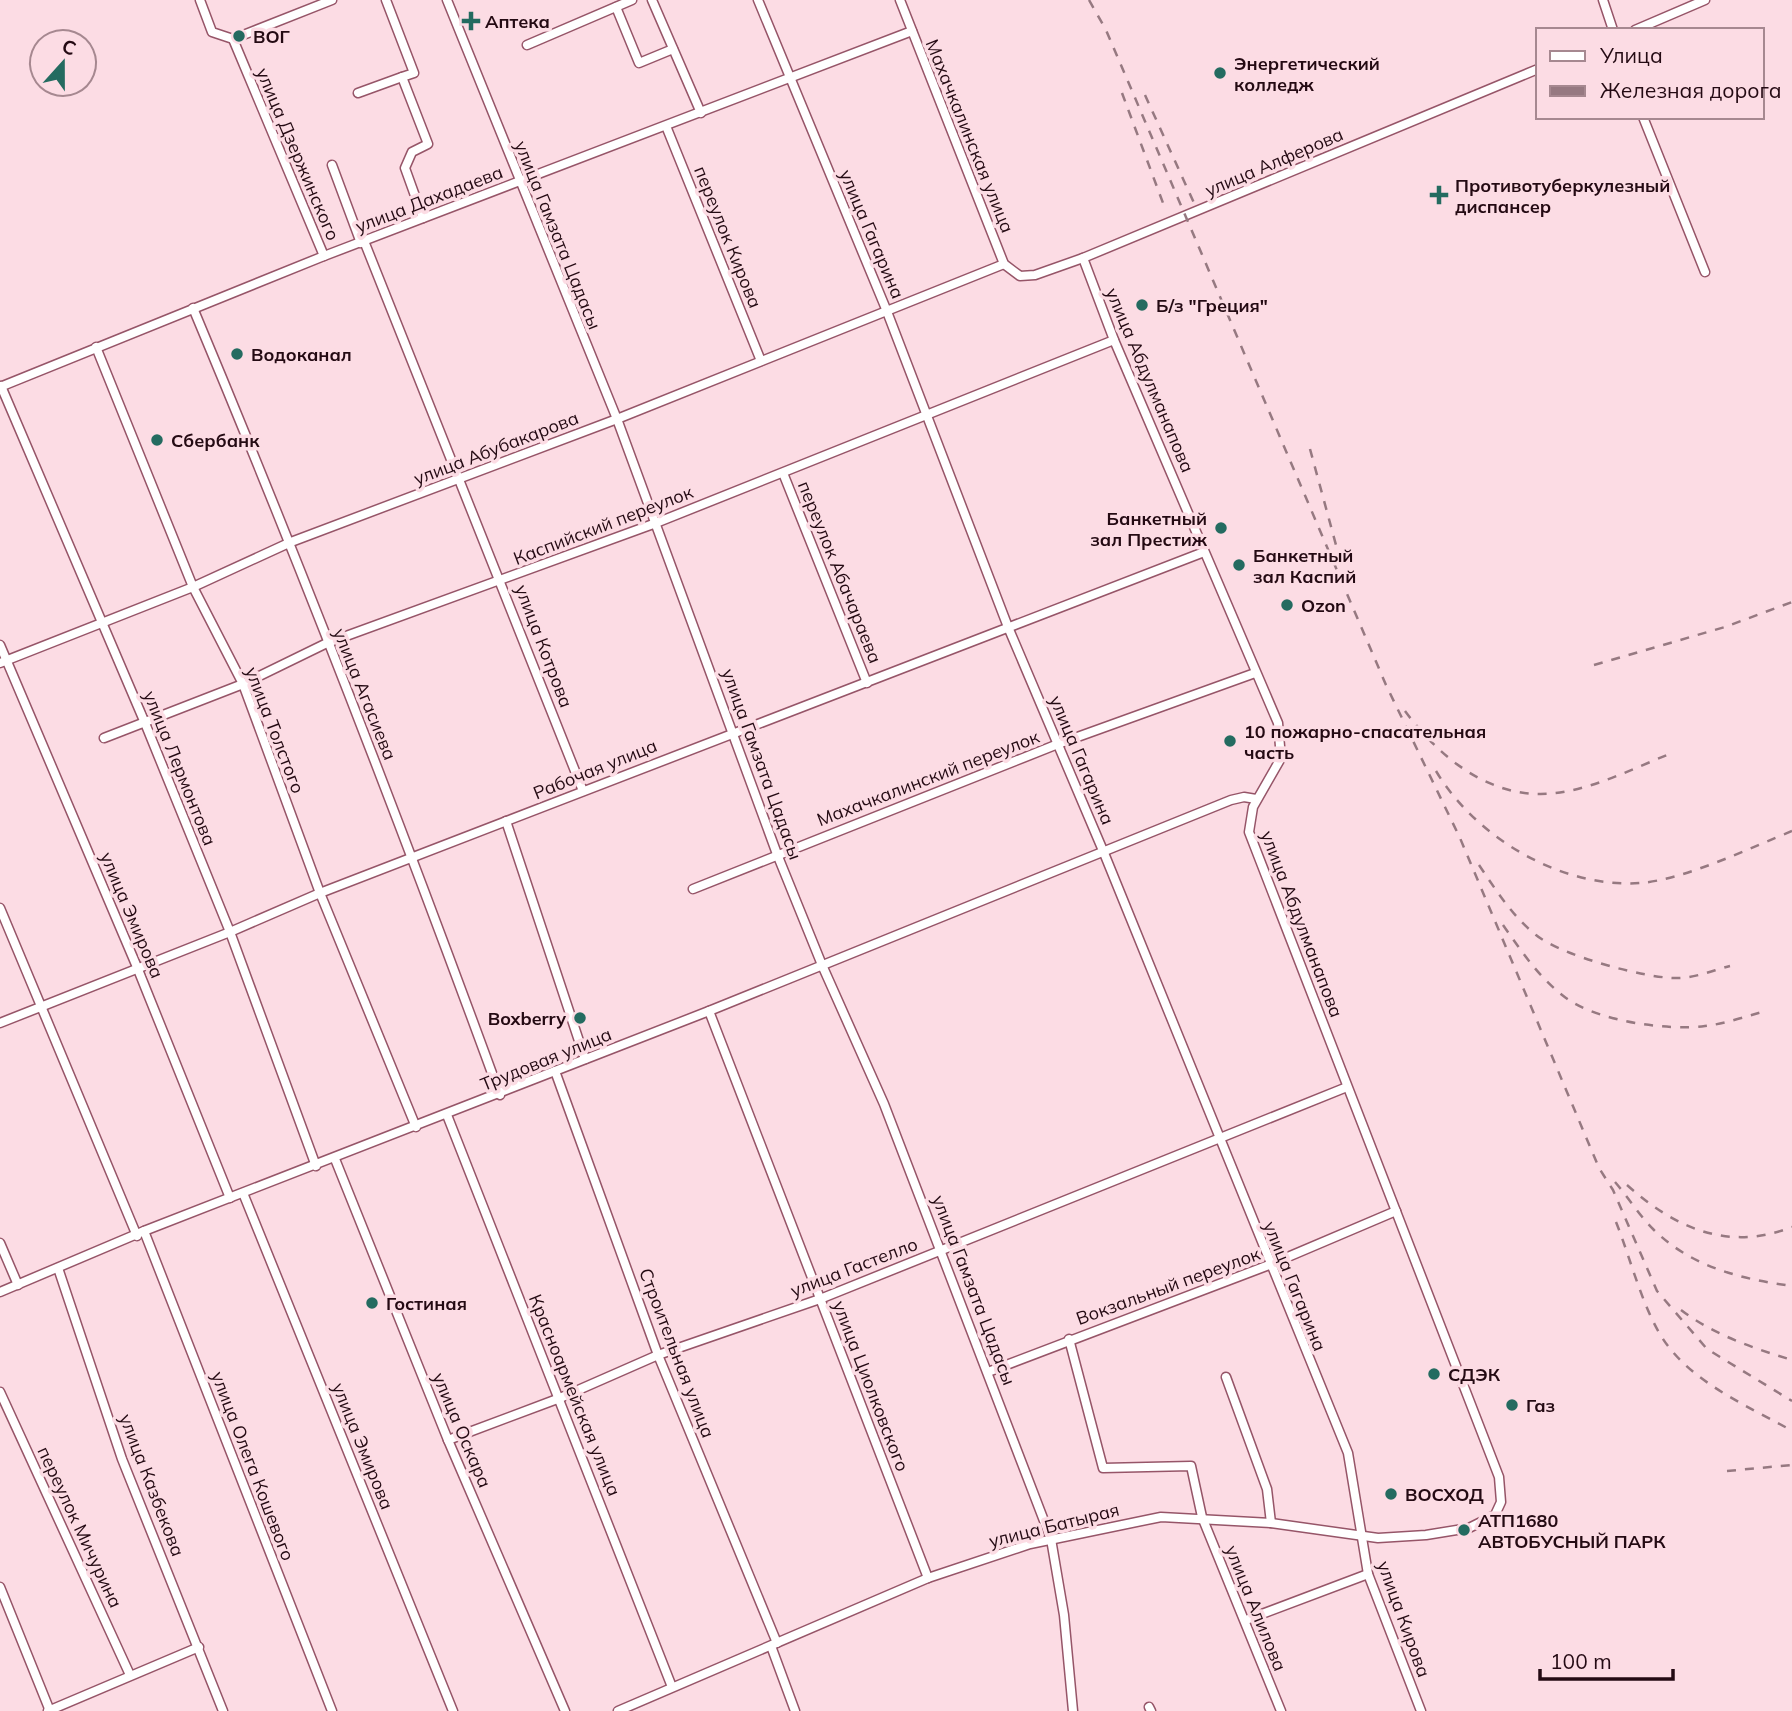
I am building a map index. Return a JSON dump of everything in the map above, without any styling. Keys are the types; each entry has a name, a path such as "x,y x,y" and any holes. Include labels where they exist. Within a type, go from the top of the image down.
{"street":[{"path":"200,0 212,32 233,38 332,0"},
{"path":"358,93 414,73 386,0"},
{"name":"улица Гамзата Цадасы","path":"447,0 518,181 617,419 778,854 822,965 884,1104 1051,1539 1064,1615 1073,1711"},
{"path":"527,45 632,0"},
{"path":"652,0 701,113"},
{"name":"улица Гагарина","path":"758,0 788,78 886,309 1008,627 1104,853 1269,1265 1348,1453 1361,1537"},
{"name":"Махачкалинская улица","path":"900,0 1004,264"},
{"path":"1602,0 1612,28"},
{"path":"1639,28 1705,0"},
{"path":"616,7 639,63 673,49"},
{"name":"улица Дахадаева","path":"0,387 324,256 912,31"},
{"name":"улица Дзержинского","path":"233,38 324,256"},
{"name":"улица Алферова","path":"1004,264 1020,276 1035,275 1083,258 1536,70"},
{"path":"402,77 428,144 412,152 405,168 423,218"},
{"path":"1644,119 1705,272"},
{"name":"переулок Кирова","path":"666,126 761,361"},
{"name":"улица Котрова","path":"332,165 502,580 583,791"},
{"name":"улица Абдулманапова","path":"1083,258 1114,340 1278,723 1281,758 1256,799 1248,820 1253,847 1502,1489"},
{"name":"улица Абубакарова","path":"3,662 193,587 291,542 617,419 1004,264"},
{"name":"улица Агасиева","path":"193,308 291,542 327,643 413,858 500,1095"},
{"name":"Каспийский переулок","path":"104,738 243,684 327,643 656,523 1114,340"},
{"name":"улица Толстого","path":"96,347 193,587 243,684 320,893 416,1127"},
{"name":"улица Лермонтова","path":"0,387 145,723 230,933 316,1166"},
{"name":"переулок Абачараева","path":"783,473 867,683"},
{"name":"Рабочая улица","path":"0,1023 137,967 230,933 320,893 1204,552"},
{"name":"улица Эмирова","path":"0,645 3,662 137,967 230,1198"},
{"name":"Махачкалинский переулок","path":"693,889 1058,744 1255,673"},
{"name":"Трудовая улица","path":"0,1292 230,1198 500,1095 1231,800 1244,797 1256,799"},
{"path":"506,821 585,1059"},
{"name":"улица Олега Кошевого","path":"0,908 141,1234 332,1711"},
{"name":"улица Циолковского","path":"709,1011 928,1578"},
{"name":"Строительная улица","path":"555,1071 658,1355 774,1644 795,1711"},
{"name":"улица Гастелло","path":"448,1440 560,1398 658,1355 820,1299 1347,1087"},
{"name":"Красноармейская улица","path":"447,1115 672,1687"},
{"name":"улица Оскара","path":"335,1159 448,1440 565,1711"},
{"name":"улица Эмирова","path":"243,1194 453,1711"},
{"name":"Вокзальный переулок","path":"988,1372 1269,1265 1396,1211"},
{"path":"0,1243 18,1285"},
{"name":"улица Казбекова","path":"58,1268 122,1459 223,1711"},
{"name":"улица Алилова","path":"1069,1339 1103,1468 1191,1466 1202,1517 1281,1711"},
{"path":"1226,1377 1267,1489 1271,1523"},
{"name":"переулок Мичурина","path":"0,1392 131,1675"},
{"name":"улица Батырая","path":"618,1711 928,1578 1051,1539 1161,1517 1202,1517 1271,1523 1361,1537 1426,1535 1469,1528 1495,1515 1502,1489"},
{"name":"улица Кирова","path":"1361,1537 1368,1574 1421,1711"},
{"path":"1245,1620 1368,1574"},
{"path":"0,1587 49,1711 199,1647"}],"railway":[{"path":"1089,0 1106,30 1386,685 1460,838 1599,1168 1613,1190 1657,1291 1707,1349 1792,1401"},
{"path":"1122,93 1166,211"},
{"path":"1145,95 1194,203"},
{"path":"1310,449 1336,545"},
{"path":"1594,665 1725,627 1792,602"},
{"path":"1405,711 1431,742 1462,768 1498,787 1517,792 1555,793 1589,786 1672,753"},
{"path":"1436,771 1474,818 1524,854 1552,868 1611,883 1641,883 1678,876 1792,831"},
{"path":"1479,865 1519,920 1548,943 1583,958 1646,975 1678,978 1730,966"},
{"path":"1503,925 1547,982 1566,998 1595,1013 1633,1023 1689,1027 1719,1024 1762,1012"},
{"path":"1615,1182 1653,1229 1684,1253 1736,1275 1792,1286"},
{"path":"1627,1185 1664,1213 1683,1224 1704,1231 1724,1236 1746,1237 1792,1227"},
{"path":"1616,1222 1645,1303 1668,1346 1680,1360 1708,1383 1787,1428"},
{"path":"1681,1310 1720,1334 1792,1360"},
{"path":"1727,1471 1792,1465"}],"place":[{"name":"Аптека","path":"471,21"},
{"name":"ВОГ","path":"239,36"},
{"name":"Энергетический колледж","path":"1220,73"},
{"name":"Противотуберкулезный диспансер","path":"1439,195"},
{"name":"Б/з \"Греция\"","path":"1142,305"},
{"name":"Водоканал","path":"237,354"},
{"name":"Сбербанк","path":"157,440"},
{"name":"Банкетный зал Престиж","path":"1221,528"},
{"name":"Банкетный зал Каспий","path":"1239,565"},
{"name":"Ozon","path":"1287,605"},
{"name":"10 пожарно-спасательная часть","path":"1230,741"},
{"name":"Boxberry","path":"580,1018"},
{"name":"Гостиная","path":"372,1303"},
{"name":"СДЭК","path":"1434,1374"},
{"name":"Газ","path":"1512,1405"},
{"name":"ВОСХОД","path":"1391,1494"},
{"name":"АТП1680 АВТОБУСНЫЙ ПАРК","path":"1464,1530"}]}
